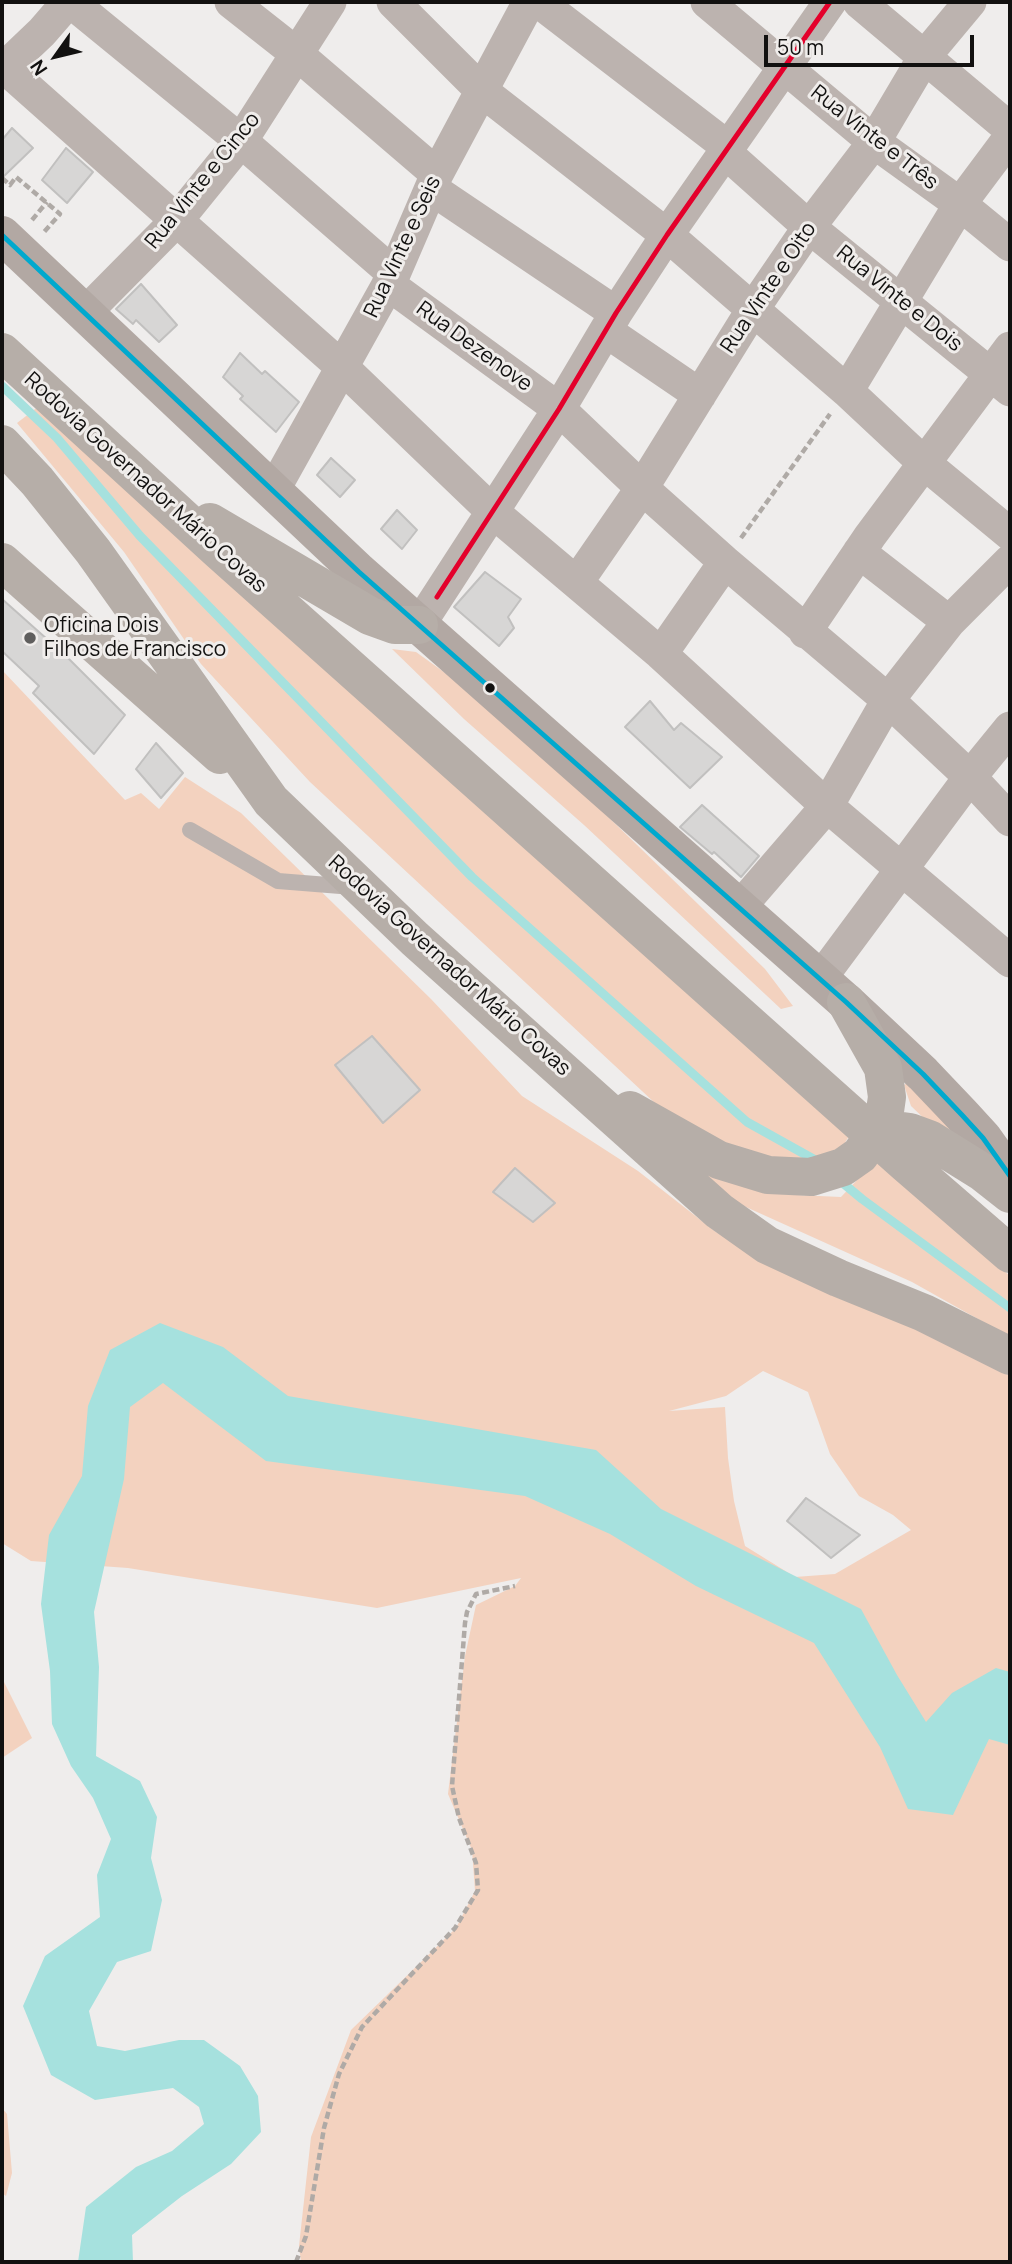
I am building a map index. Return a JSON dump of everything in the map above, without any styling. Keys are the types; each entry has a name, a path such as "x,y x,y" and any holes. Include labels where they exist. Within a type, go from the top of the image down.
{"highway":[{"name":"Rodovia Governador Mário Covas","path":"2,352 228,560 1010,1254"},
{"name":"Rodovia Governador Mário Covas","path":"2,444 37,481 93,551 271,801 415,939 719,1211 767,1245 924,1313 1010,1356"},
{"path":"161,496 231,533 370,616 395,625 419,625"},
{"path":"4,565 271,801"},
{"path":"573,1079 719,1160 768,1175 811,1177 830,1173 854,1162 884,1118 887,1105 883,1068 833,990"},
{"path":"874,1135 895,1130 911,1132 929,1139 982,1172 1007,1172"}],"main road":[{"path":"2,235 419,625 833,990 923,1074 962,1115 1007,1172"}],"street":[{"path":"69,2 3,69 342,368 493,512 661,654 827,806 1010,961"},
{"name":"Rua Dezenove","path":"69,2 241,141 391,279 559,409 724,562 888,700 970,776 1010,820"},
{"path":"231,2 297,54 435,182 700,395"},
{"name":"Rua Vinte e Cinco","path":"85,314 177,220 241,141 330,2"},
{"path":"393,2 482,91 667,235 847,391 924,463 1010,534"},
{"name":"Rua Vinte e Seis","path":"273,491 391,279 435,182 529,2"},
{"name":"Rua Vinte e Dois","path":"540,2 727,150 809,227 1000,382"},
{"name":"Rua Vinte e Três","path":"707,2 874,142 960,204 1010,245"},
{"path":"419,625 559,409 667,235 831,2"},
{"path":"859,2 1010,129"},
{"name":"Rua Vinte e Oito","path":"577,582 642,488 753,309 809,227 874,142 925,56 970,2"},
{"path":"847,391 960,204 1010,137"},
{"path":"805,632 924,463 1000,382 1010,348"},
{"path":"859,552 949,622"},
{"path":"739,908 827,806 888,700 949,622 1010,561"},
{"path":"661,654 724,562"},
{"path":"833,990 901,869 970,776 1010,728"}],"lane":[{"path":"190,830 278,881 362,888"}],"path":[{"path":"2,177 10,185 16,177 60,214"},
{"path":"724,562 847,391"},
{"path":"296,2262 306,2236 324,2128 339,2074 362,2028 455,1928 478,1890 476,1863 459,1818 452,1786 465,1623 476,1594 515,1586"}],"shaded area":[{"path":"43,403 849,1136 836,1158 771,1159 727,1145 671,1118 310,782 201,664 124,552 17,423"},
{"path":"392,649 416,652 455,680 567,777 765,969 793,1006 781,1009 584,825 464,719"},
{"path":"2,670 125,800 141,793 159,809 185,777 241,813 431,999 522,1096 638,1171 716,1232 824,1286 928,1333 1010,1376 1010,2262 301,2262 299,2246 311,2137 351,2030 456,1928 475,1891 472,1850 448,1794 465,1656 476,1605 515,1586 521,1578 377,1608 128,1568 31,1561 2,1543","holes":["763,1371 808,1392 830,1454 859,1496 893,1515 911,1530 835,1574 795,1577 745,1546 734,1501 725,1407 669,1411 726,1396"]},
{"path":"913,1079 968,1133 934,1128 911,1106 904,1085"},
{"path":"653,1133 797,1195 841,1197 879,1157 909,1188 1010,1276 1010,1337 912,1282 726,1198"},
{"path":"2,1678 32,1738 2,1758"},
{"path":"2,2108 7,2114 12,2173 6,2196 2,2193"}],"water":[{"path":"160,1323 223,1347 288,1396 596,1450 661,1509 861,1609 926,1722 952,1693 996,1668 1010,1672 1010,1745 989,1739 953,1815 908,1809 880,1747 814,1643 696,1586 610,1534 525,1496 266,1461 163,1383 130,1407 124,1479 94,1612 99,1667 96,1756 140,1781 157,1817 151,1858 162,1900 151,1951 117,1962 89,2011 97,2046 125,2051 179,2040 204,2040 240,2066 258,2096 261,2132 231,2164 182,2196 132,2235 133,2262 78,2262 86,2207 136,2167 172,2151 204,2124 199,2107 173,2088 95,2100 51,2075 23,2006 45,1956 100,1917 97,1875 111,1839 93,1798 71,1766 52,1724 50,1671 41,1604 49,1535 82,1476 88,1406 110,1350"}],"building":[{"path":"12,128 33,148 2,178 2,140"},
{"path":"66,148 93,172 67,203 42,180"},
{"path":"141,284 177,325 159,342 136,320 133,324 116,309"},
{"path":"240,353 262,374 265,371 299,402 276,432 240,399 243,396 223,377"},
{"path":"331,458 355,480 340,497 317,475"},
{"path":"397,510 417,530 402,549 381,529"},
{"path":"485,572 521,599 508,617 514,628 499,646 454,607"},
{"path":"2,599 66,656 125,715 94,754 33,693 39,686 2,651"},
{"path":"650,701 674,730 681,723 722,757 690,788 625,727"},
{"path":"156,743 183,773 161,798 136,769"},
{"path":"702,805 759,856 741,877 714,852 712,854 680,827"},
{"path":"372,1036 420,1090 383,1123 335,1065"},
{"path":"515,1168 555,1203 533,1222 493,1192"},
{"path":"806,1498 860,1535 831,1558 787,1521"}],"waterway":[{"path":"2,386 57,438 140,536 472,877 747,1122 817,1161"},
{"path":"844,1184 1010,1308"}],"transit line":[{"path":"437,597 559,409 616,313 667,235 830,2"},
{"path":"2,235 359,572 846,1002 923,1074 962,1115 983,1138 1010,1176"}],"place":[{"name":"Oficina Dois Filhos de Francisco","path":"30,638"}]}
